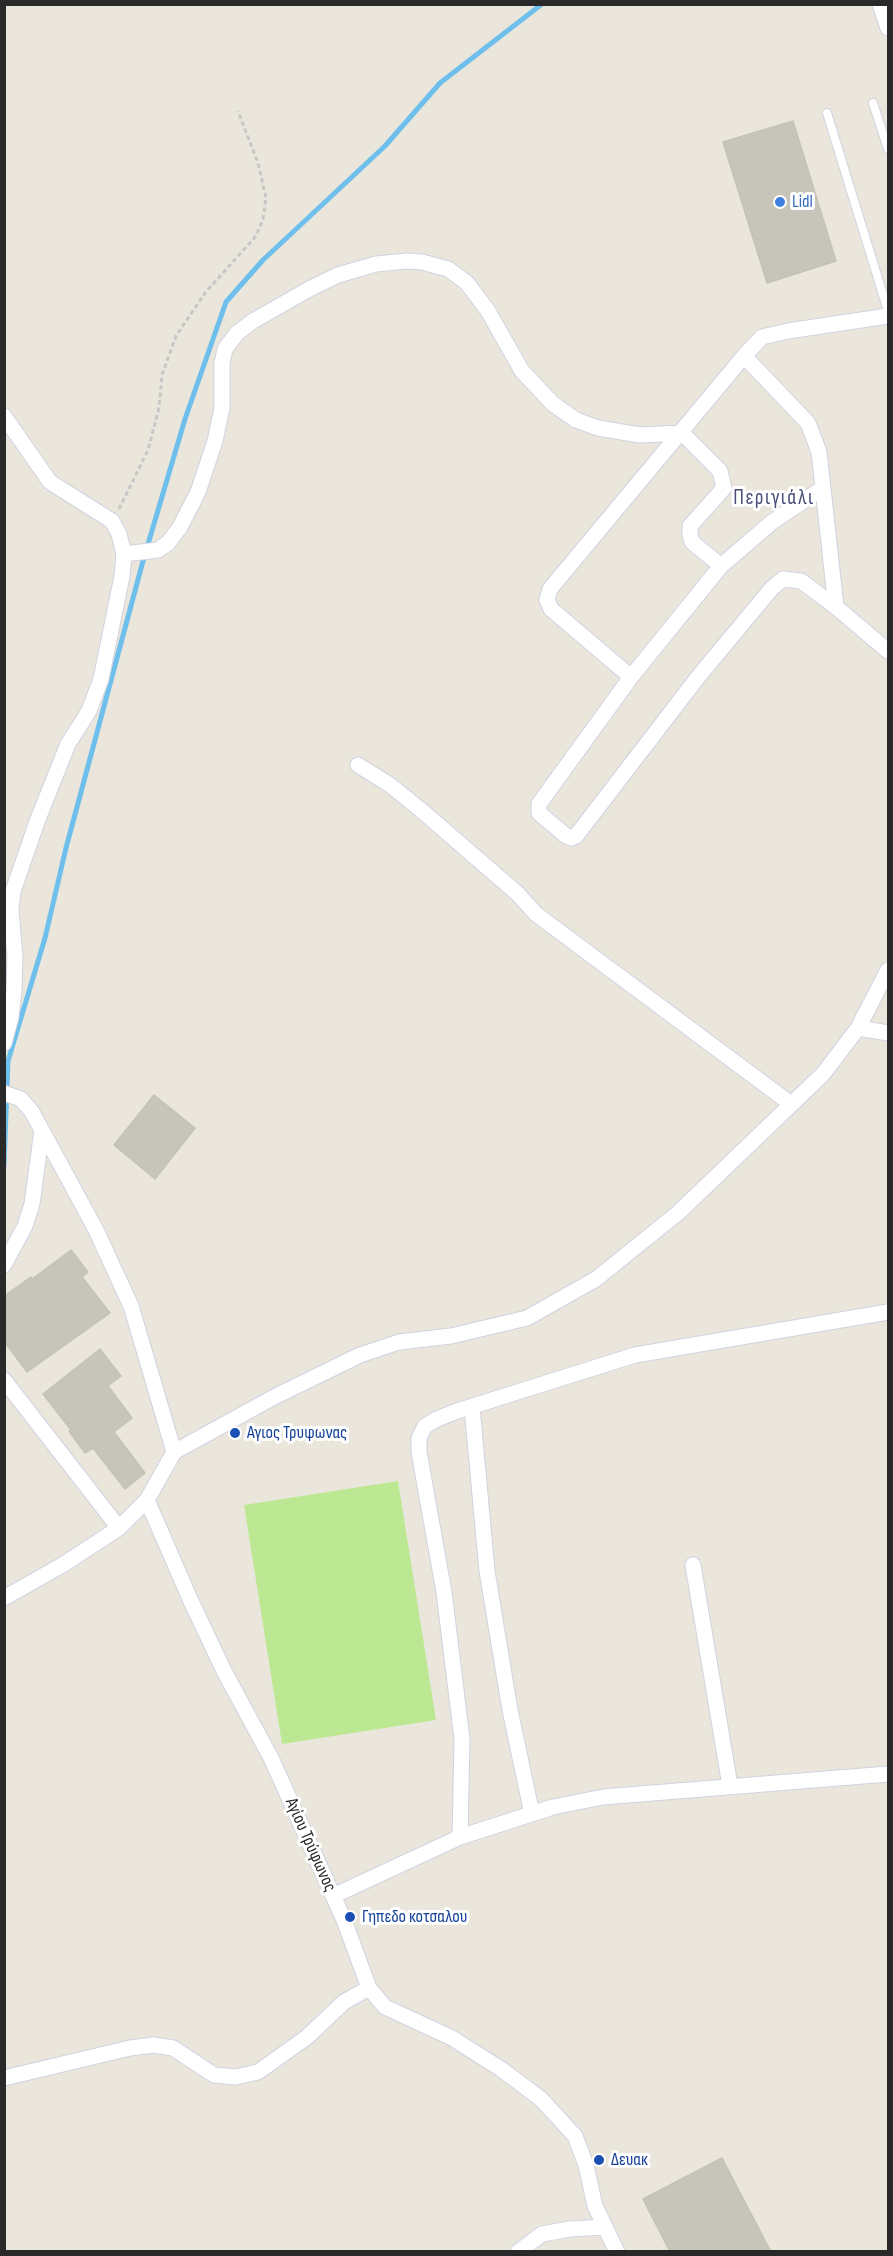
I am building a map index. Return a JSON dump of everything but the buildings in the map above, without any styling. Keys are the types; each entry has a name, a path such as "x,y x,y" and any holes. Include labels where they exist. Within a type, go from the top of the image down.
{"street":[{"path":"880,4 888,28"},
{"path":"130,554 158,550 168,543 180,527 198,492 215,441 222,408 222,363 225,349 237,333 253,321 338,275 376,264 422,262 448,269 467,283 489,311 522,371 553,404 576,420 598,428 640,435 681,433 720,471 723,488 690,526 690,534 692,542 721,566"},
{"path":"631,677 551,609 547,600 550,589 762,337 888,316"},
{"path":"744,356 808,423 819,452 836,607"},
{"path":"4,416 50,482 112,521 130,554 122,576 101,679 89,711 68,744 38,819 13,891 11,910 15,957 14,990 11,1017 4,1043"},
{"path":"823,488 772,522 721,566 631,677 538,804 539,813 571,838 576,836 698,677 772,588 783,579 801,581 888,651"},
{"path":"357,765 390,784 518,894 536,914 791,1104"},
{"path":"4,1598 64,1564 119,1528 147,1500 174,1452 229,1424 274,1397 360,1355 399,1342 450,1336 527,1318 596,1279 678,1213 823,1074 858,1028 888,970"},
{"path":"858,1028 888,1033"},
{"path":"4,1093 21,1099 42,1130 96,1230 131,1306 174,1452"},
{"path":"4,1265 25,1226 32,1204 42,1130"},
{"path":"460,1837 462,1739 444,1592 418,1452 419,1438 426,1426 437,1419 634,1354 888,1312"},
{"path":"4,1380 119,1528"},
{"path":"472,1407 486,1571 510,1710 532,1814"},
{"name":"Αγίου Τρύφωνος","path":"147,1500 189,1599 224,1671 271,1758 333,1896 369,1988 386,2007 452,2038 501,2069 541,2100 575,2136 586,2165 596,2206 616,2252"},
{"path":"693,1565 730,1786"},
{"path":"333,1896 460,1837 553,1807 603,1797 888,1774"},
{"path":"4,2078 130,2048 154,2045 173,2048 214,2075 236,2077 258,2072 307,2037 344,2002 369,1988"},
{"path":"518,2252 542,2234 570,2229 605,2228"}],"lane":[{"path":"873,103 888,149"},
{"path":"827,114 888,310"}],"path":[{"path":"112,521 148,450 159,408 162,375 176,336 205,293 256,236 263,219 266,198 258,162 238,111"}],"green space":[{"path":"398,1481 436,1720 282,1744 244,1505"}],"waterway":[{"path":"4,1166 8,1061 45,938 66,848 143,561 185,419 226,302 263,260 385,146 440,83 542,4"}],"place":[{"name":"Lidl","path":"780,202"},
{"name":"Αγιος Τρυφωνας","path":"235,1433"},
{"name":"Γηπεδο κοτσαλου","path":"350,1917"},
{"name":"Δευακ","path":"599,2160"}],"district":[{"name":"Περιγιάλι","path":"774,499"}]}
